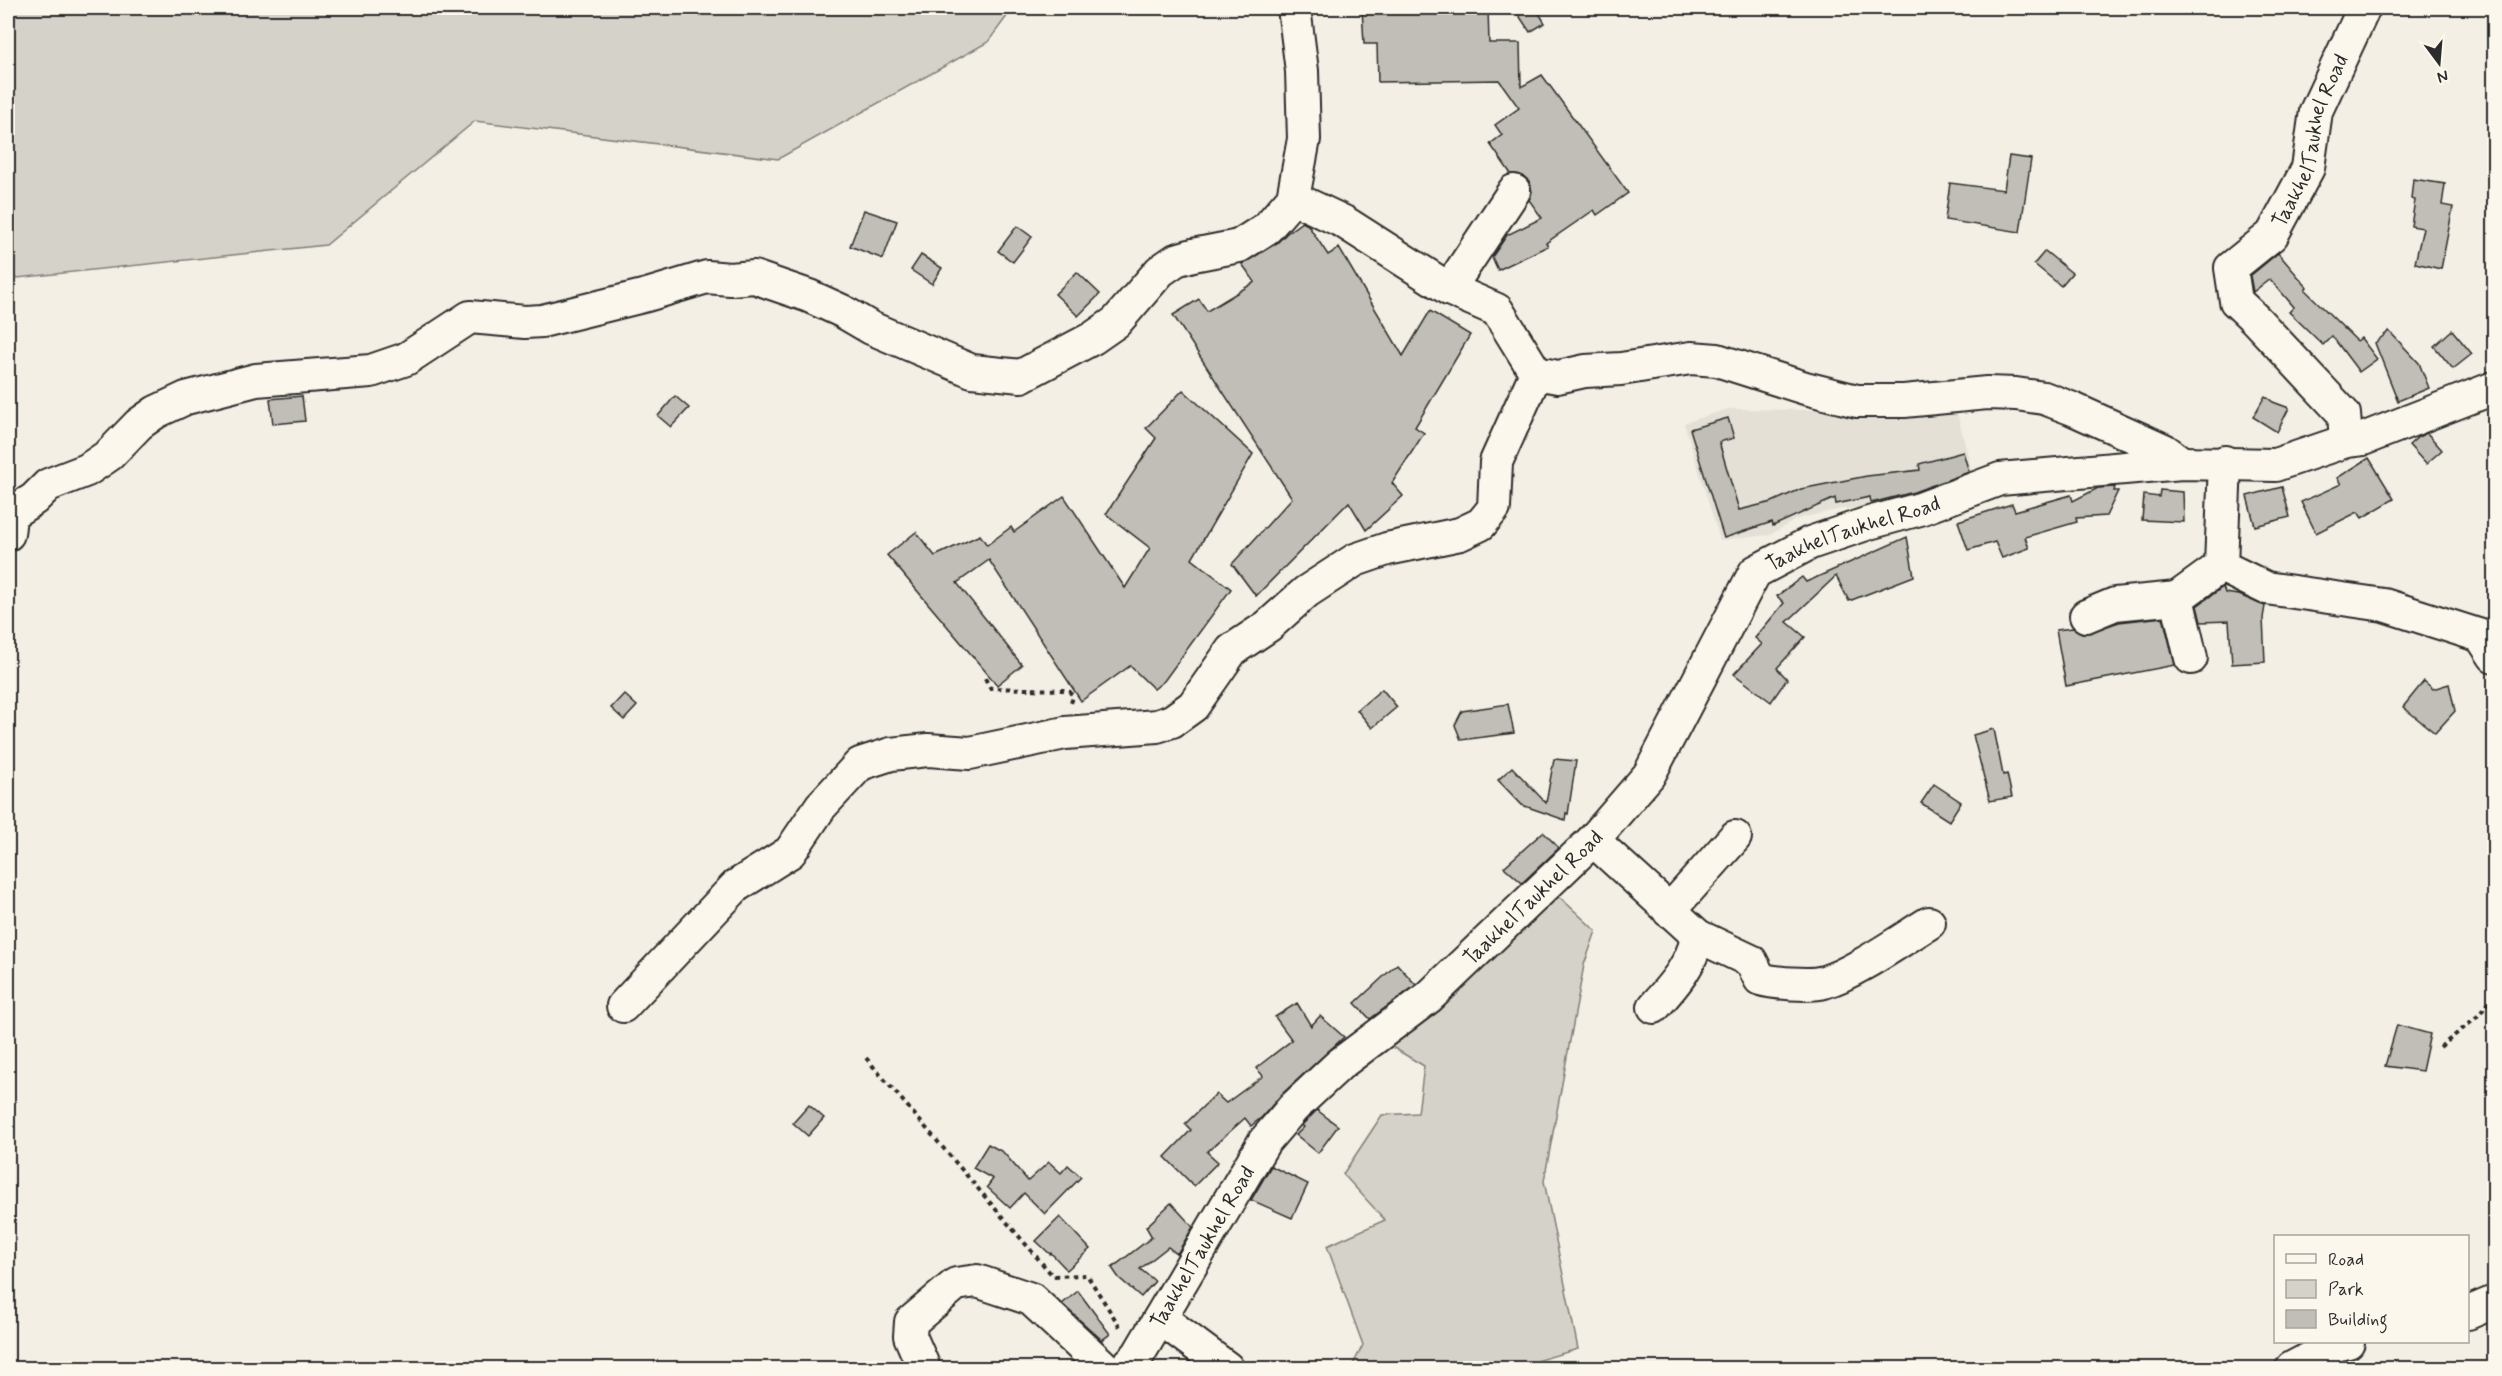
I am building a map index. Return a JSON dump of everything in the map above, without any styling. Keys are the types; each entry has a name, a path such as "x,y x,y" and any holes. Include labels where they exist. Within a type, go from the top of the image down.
{"street":[{"path":"8,534 10,517 48,485 87,470 109,455 139,424 156,412 186,398 256,380 371,371 406,360 470,316 486,316 509,321 542,321 647,295 707,277 754,278 774,283 809,296 872,328 972,371 1021,376 1093,338 1116,322 1160,271 1176,260 1239,246 1267,228 1293,198 1304,139 1302,71 1294,8"},
{"name":"TaakhelTaukhel Road","path":"1132,1362 1264,1142 1293,1108 1340,1064 1429,997 1593,840 1649,775 1755,572 1810,543 1920,509 2000,479 2182,463 2225,462 2275,465 2346,441 2344,414 2255,319 2236,302 2231,267 2272,235 2308,168 2316,111 2364,8"},
{"path":"1449,289 1514,191"},
{"path":"1293,198 1344,222 1449,289 1497,310 1536,373 1558,377 1585,371 1621,369 1691,358 1717,360 1805,388 1857,400 1904,401 1987,393 2016,393 2044,398 2073,409 2164,450 2182,463"},
{"path":"623,1006 736,886 790,852 821,806 860,764 891,754 928,750 970,753 1065,733 1157,726 1172,722 1193,706 1232,650 1268,626 1305,592 1355,560 1387,549 1460,534 1481,524 1494,508 1496,462 1536,373"},
{"path":"2346,441 2363,439 2494,388"},
{"path":"2221,566 2225,462"},
{"path":"2086,616 2115,604 2177,598 2221,566"},
{"path":"2221,566 2266,588 2384,605 2481,636 2494,656"},
{"path":"2177,598 2191,658"},
{"path":"1670,911 1735,837"},
{"path":"1593,840 1698,936 1751,961 1760,979 1771,982 1823,983 1855,967 1929,923"},
{"path":"1654,1007 1683,973 1693,956 1698,936"},
{"path":"924,1368 910,1336 911,1322 956,1284 978,1281 1031,1299 1105,1368"},
{"path":"2469,1313 2494,1302"},
{"path":"1160,1318 1227,1368"},
{"path":"2292,1368 2342,1343"}],"path":[{"path":"985,678 990,688 1070,692 1073,697 1071,703"},
{"path":"2440,1047 2475,1019 2494,998"},
{"path":"866,1058 1053,1276 1086,1275 1132,1362"}],"shaded area":[{"path":"1728,409 1957,412 1975,485 1908,505 1841,509 1797,519 1770,535 1720,540 1684,423"}],"green space":[{"path":"8,8 1013,8 988,42 778,159 475,121 326,245 8,279"},
{"path":"1550,888 1596,931 1584,965 1544,1181 1578,1349 1539,1360 1538,1368 1351,1368 1363,1345 1327,1246 1385,1220 1343,1174 1382,1115 1418,1113 1424,1066 1382,1041"}],"building":[{"path":"1362,8 1488,8 1489,43 1520,43 1521,87 1542,75 1628,193 1597,215 1594,210 1546,243 1548,246 1498,270 1492,257 1507,235 1542,218 1529,200 1532,192 1530,182 1523,176 1511,174 1490,144 1502,135 1495,125 1519,108 1499,80 1378,82 1377,44 1364,44"},
{"path":"1514,8 1536,8 1545,23 1530,32"},
{"path":"2009,156 2031,159 2020,232 1945,220 1950,183 2004,190"},
{"path":"2413,179 2445,184 2442,205 2453,207 2441,269 2415,263 2423,228 2411,226 2415,200 2411,199"},
{"path":"864,210 897,221 883,259 850,246"},
{"path":"1302,222 1308,225 1328,255 1339,248 1403,356 1430,311 1470,335 1415,427 1424,433 1392,483 1403,496 1366,530 1349,502 1256,596 1232,564 1292,498 1173,315 1199,299 1207,311 1255,282 1242,264 1277,243"},
{"path":"1017,226 1032,237 1013,262 998,251"},
{"path":"2045,251 2072,273 2061,286 2034,264"},
{"path":"2278,253 2307,287 2305,290 2357,341 2361,338 2377,359 2359,372 2332,336 2323,345 2289,312 2294,307 2270,279 2253,292 2250,276"},
{"path":"921,255 942,268 932,284 911,270"},
{"path":"1077,272 1100,294 1078,316 1055,294"},
{"path":"2452,330 2472,354 2453,369 2434,346"},
{"path":"2389,331 2419,363 2429,388 2398,401 2375,343"},
{"path":"1183,390 1253,454 1192,559 1231,589 1164,681 1154,689 1130,666 1081,701 989,560 957,583 1022,665 997,685 887,555 916,532 935,556 980,535 987,545 1011,527 1014,532 1064,496 1125,588 1150,548 1106,514 1156,438 1146,428"},
{"path":"302,396 305,421 273,424 270,399"},
{"path":"675,396 689,408 671,427 658,416"},
{"path":"2265,396 2289,408 2277,432 2253,417"},
{"path":"1728,418 1734,438 1719,442 1739,510 1772,502 1801,489 1867,476 1920,470 1919,464 1963,452 1969,472 1914,492 1871,503 1870,497 1836,504 1835,498 1773,526 1772,522 1724,538 1690,429"},
{"path":"2427,433 2442,450 2426,464 2409,445"},
{"path":"2369,458 2394,499 2362,518 2358,512 2316,533 2301,502 2341,484 2337,478"},
{"path":"2115,487 2114,491 2118,491 2106,516 2076,518 2077,522 2025,537 2029,548 2002,558 1995,542 1968,550 1958,521 2012,504 2015,511 2071,495 2073,501 2098,488"},
{"path":"2282,487 2290,517 2255,526 2247,496"},
{"path":"2160,490 2183,492 2184,522 2142,520 2144,495 2159,497"},
{"path":"1907,537 1914,576 1849,601 1836,576 1787,622 1805,637 1777,668 1787,679 1771,702 1734,674 1762,644 1755,638 1784,603 1777,596 1802,577 1806,582"},
{"path":"2223,587 2225,593 2239,595 2265,606 2263,618 2265,662 2232,664 2229,621 2201,622 2197,606"},
{"path":"2163,617 2175,665 2066,686 2056,630 2073,628 2084,634 2119,622"},
{"path":"2424,681 2433,689 2449,684 2455,711 2435,733 2403,707"},
{"path":"1382,689 1397,707 1372,728 1357,710"},
{"path":"624,694 637,706 624,720 611,708"},
{"path":"1508,704 1514,733 1461,740 1455,725 1462,711"},
{"path":"1994,729 2003,775 2007,774 2012,797 1990,801 1973,735"},
{"path":"1554,759 1576,761 1568,814 1566,813 1565,820 1522,805 1498,780 1512,767 1546,803"},
{"path":"1934,784 1961,802 1949,821 1921,803"},
{"path":"1543,832 1559,848 1522,883 1504,867"},
{"path":"1397,964 1416,985 1370,1019 1355,1003"},
{"path":"1297,1003 1311,1026 1320,1016 1344,1037 1281,1095 1262,1117 1251,1126 1245,1118 1207,1152 1218,1162 1194,1186 1165,1157 1191,1130 1185,1124 1216,1094 1226,1103 1263,1076 1256,1068 1292,1040 1275,1017"},
{"path":"2397,1025 2430,1034 2422,1071 2385,1066"},
{"path":"809,1105 824,1118 808,1136 793,1123"},
{"path":"1317,1110 1338,1126 1318,1153 1296,1135 1304,1127 1302,1125"},
{"path":"988,1144 1003,1152 1028,1181 1049,1162 1061,1173 1068,1165 1081,1177 1045,1214 1024,1193 1010,1208 987,1187 993,1179 973,1168"},
{"path":"1271,1166 1308,1184 1292,1218 1251,1200"},
{"path":"1171,1203 1193,1227 1177,1254 1168,1247 1140,1269 1155,1281 1141,1297 1119,1278 1112,1268 1152,1237 1146,1227"},
{"path":"1060,1217 1090,1249 1067,1270 1036,1241"},
{"path":"1078,1291 1110,1334 1102,1340 1062,1304"}]}
